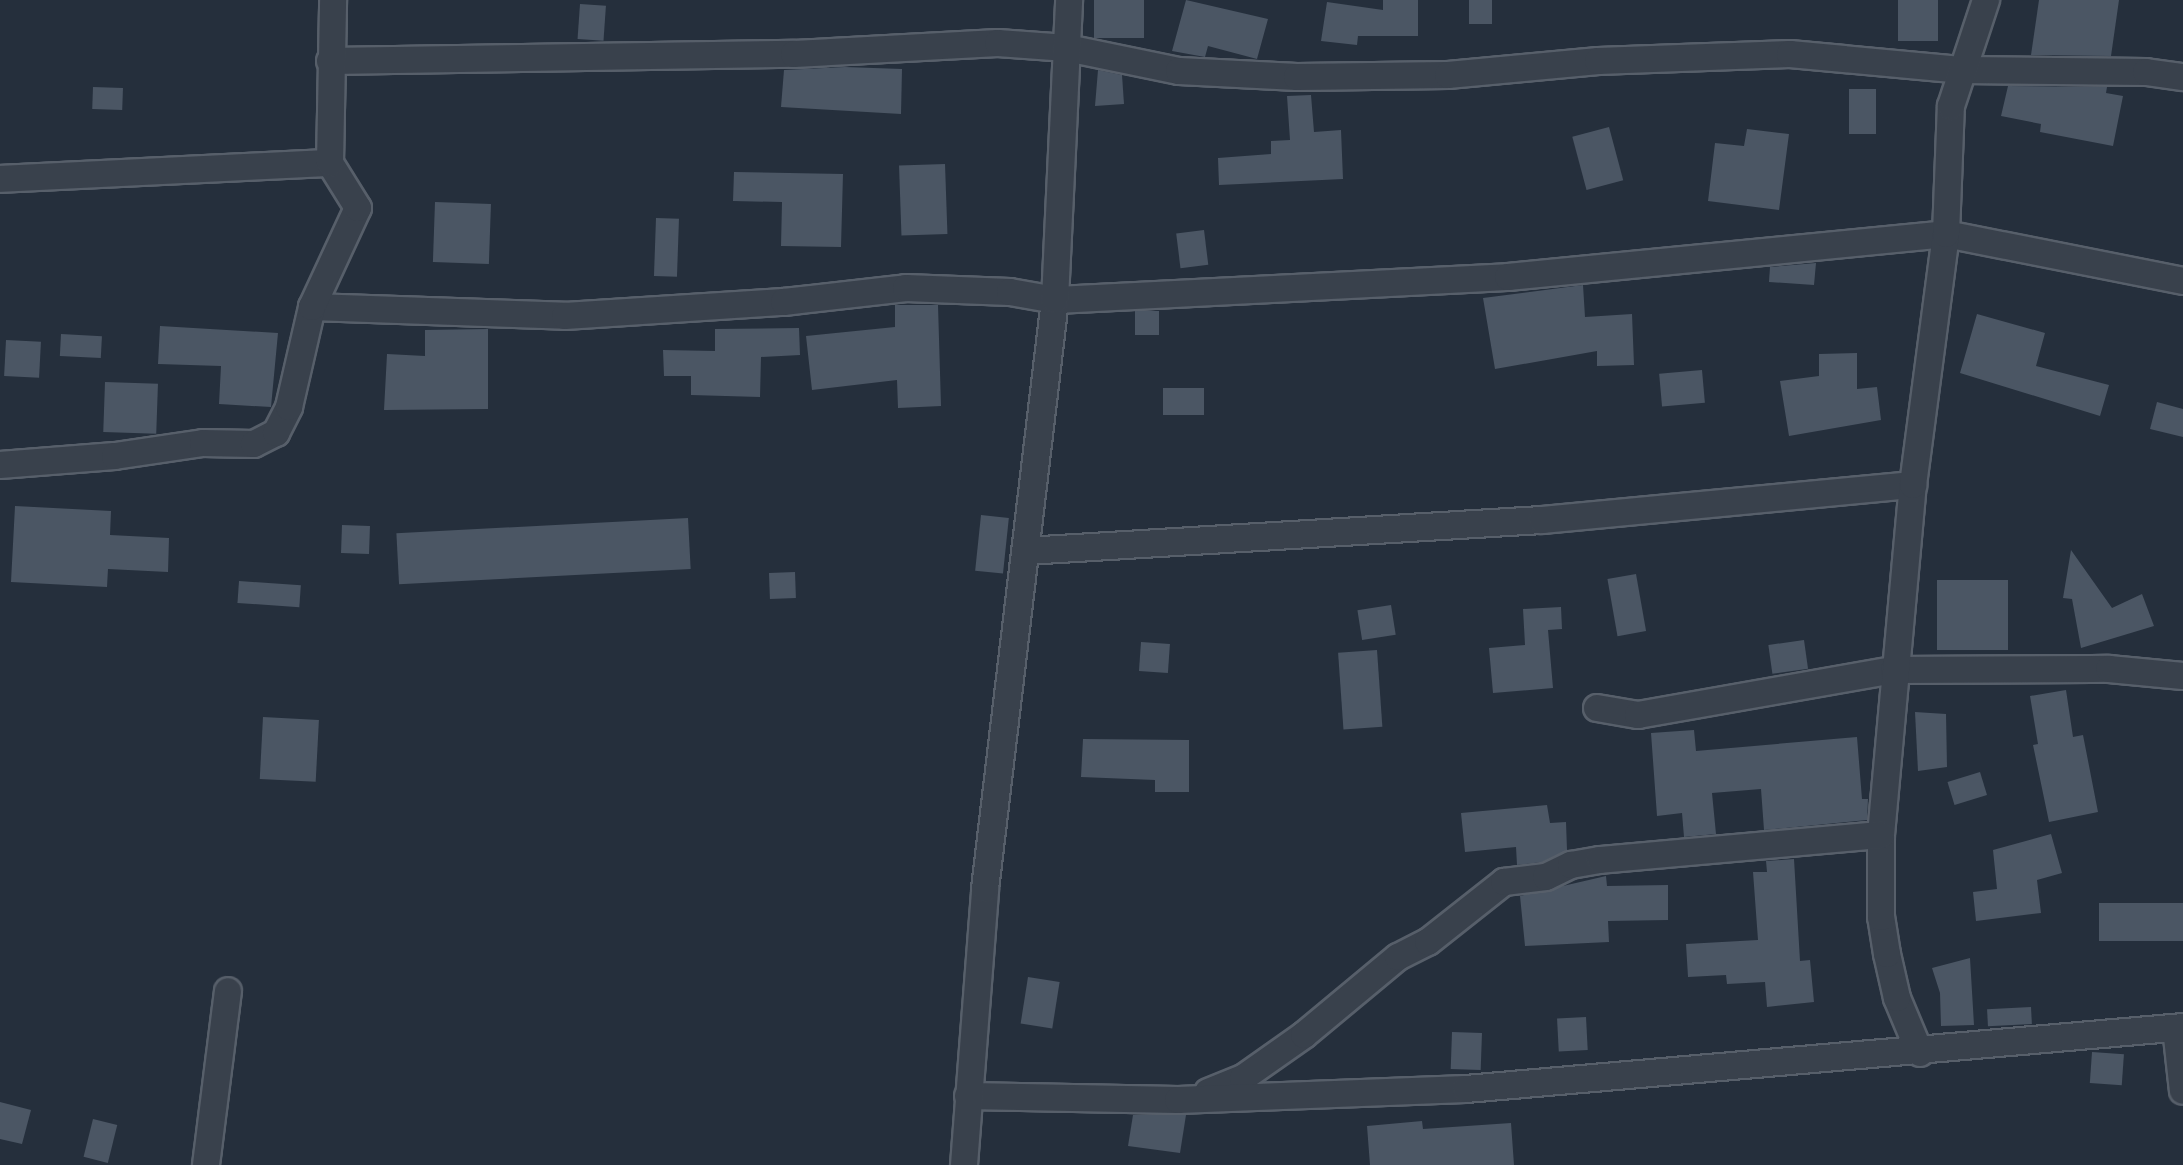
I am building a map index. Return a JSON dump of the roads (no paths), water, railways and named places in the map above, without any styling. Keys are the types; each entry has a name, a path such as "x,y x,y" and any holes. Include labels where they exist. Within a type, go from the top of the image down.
{"street":[{"path":"0,465 115,456 203,443 254,444 276,433 289,407 312,307 358,208 330,163 333,0"},
{"path":"964,1165 985,889 1055,300 1069,0"},
{"path":"1920,1053 1897,998 1887,954 1881,917 1881,835 1913,485 1946,234 1951,106 1986,0"},
{"path":"330,61 794,54 998,43 1067,48 1179,71 1297,77 1448,75 1598,61 1790,54 1963,70 2146,72 2183,77"},
{"path":"2146,72 2183,62"},
{"path":"0,179 330,163"},
{"path":"312,307 565,316 784,302 905,288 1010,292 1055,300 1508,277 1946,234 2183,281"},
{"path":"1026,551 1542,520 1913,485"},
{"path":"1597,708 1638,715 1894,670 2109,669 2183,676"},
{"path":"1178,1100 1243,1078 1304,1035 1398,957 1428,942 1504,882 1546,877 1571,865 1600,860 1881,835"},
{"path":"206,1165 228,991"},
{"path":"968,1096 1178,1100 1466,1089 1920,1053 2179,1027 2183,1091"}]}
